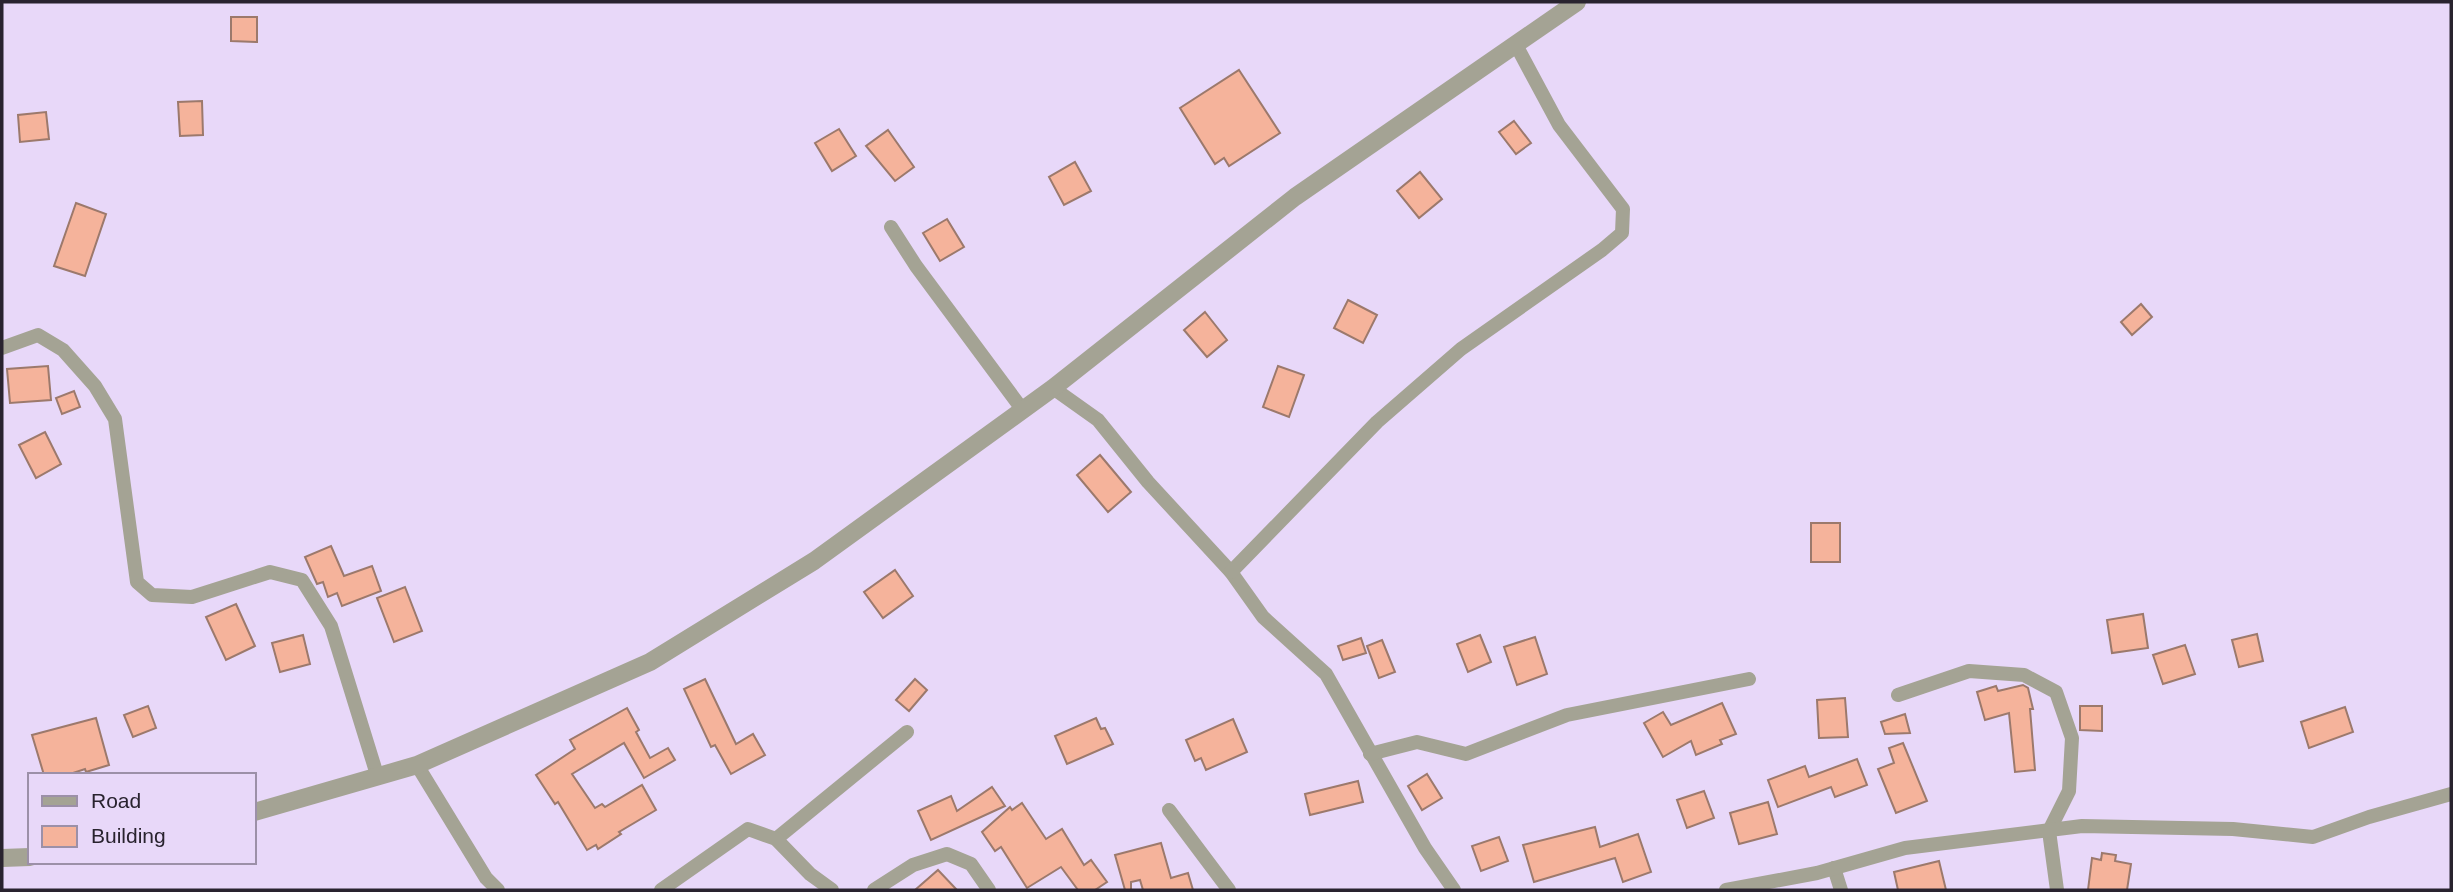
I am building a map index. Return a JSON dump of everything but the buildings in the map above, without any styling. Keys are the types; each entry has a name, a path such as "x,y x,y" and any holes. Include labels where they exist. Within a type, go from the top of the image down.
{"street":[{"path":"256,811 417,765 650,662 814,561 1053,388 1295,197 1577,2"},
{"path":"1231,572 1377,422 1461,349 1602,250 1622,233 1623,209 1559,125 1516,44"},
{"path":"891,227 916,266 1022,409"},
{"path":"2,348 38,335 62,351 94,386 115,419 137,582 152,596 192,597 270,572 302,580 331,626 378,778"},
{"path":"1053,388 1098,420 1148,482 1231,572 1263,617 1326,674 1425,848 1454,890"},
{"path":"1898,695 1969,671 2024,675 2056,692 2072,738 2069,791 2049,831 2057,890"},
{"path":"1370,754 1417,742 1466,754 1567,715 1749,679"},
{"path":"776,839 907,732"},
{"path":"417,765 486,878 498,890"},
{"path":"1726,890 1834,868 1905,848 2082,826 2233,829 2313,836 2451,794"},
{"path":"1169,810 1230,890"},
{"path":"661,890 748,829 776,839 810,874 832,890"},
{"path":"874,890 913,865 947,854 971,864 989,890"},
{"path":"2,858 28,857"},
{"path":"1834,868 1841,890"}]}
